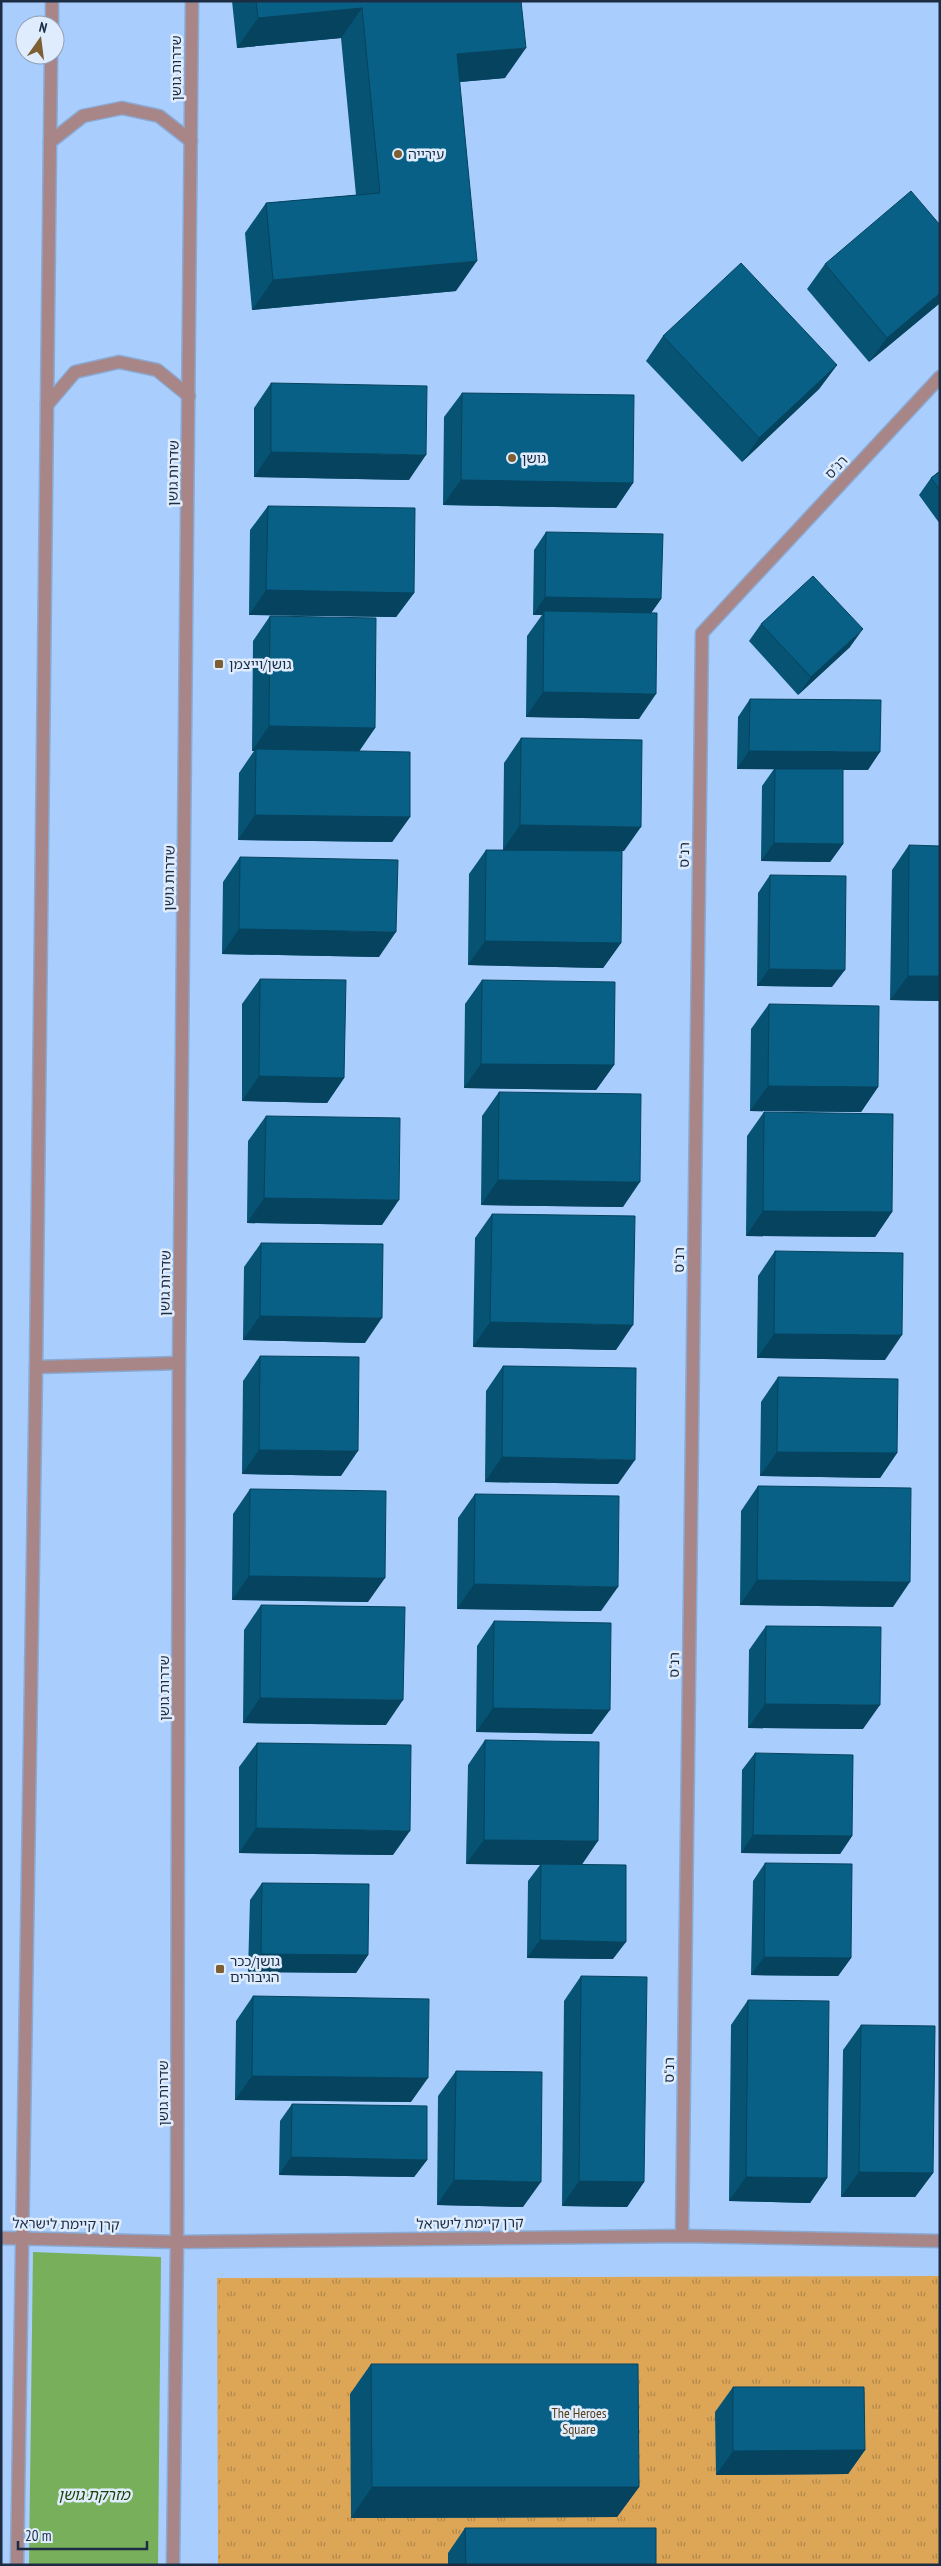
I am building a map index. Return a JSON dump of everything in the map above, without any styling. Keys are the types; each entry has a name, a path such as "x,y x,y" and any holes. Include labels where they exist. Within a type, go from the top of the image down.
{"street":[{"path":"52,1 52,15"},
{"name":"שדרות גושן","path":"173,2565 177,2242 179,1363 192,1"},
{"path":"17,2565 36,1367 51,65"},
{"path":"50,142 83,116 122,108 159,116 191,141"},
{"path":"47,405 75,372 119,362 157,370 188,396"},
{"name":"רנ\"ס","path":"682,2236 702,633 940,377"},
{"path":"36,1367 179,1363"},
{"name":"קרן קיימת לישראל","path":"1,2238 177,2242 682,2236 940,2241"}],"green space":[{"name":"The Heroes Square","path":"940,2276 940,2565 218,2565 217,2278"}],"water":[{"name":"מזרקת גושן","path":"33,2252 161,2257 158,2565 29,2565"}],"building":[{"name":"עירייה","path":"256,1 521,1 526,48 457,54 477,261 273,280 266,203 380,193 362,8 258,18"},
{"path":"911,191 940,225 940,293 887,338 825,264"},
{"path":"741,263 837,365 759,438 663,336"},
{"path":"271,383 427,386 426,455 271,452"},
{"path":"462,393 634,395 633,483 461,480"},
{"path":"940,471 940,490 931,478"},
{"path":"268,506 415,508 414,593 266,590"},
{"path":"546,532 663,534 661,599 545,597"},
{"path":"813,576 863,629 811,677 761,624"},
{"path":"544,611 657,613 656,694 543,692"},
{"path":"270,616 376,618 375,728 269,726"},
{"path":"750,699 881,700 880,752 749,751"},
{"path":"521,738 642,740 641,827 520,825"},
{"path":"256,749 410,752 410,817 255,815"},
{"path":"775,769 843,769 843,844 774,843"},
{"path":"909,845 940,846 940,976 908,976"},
{"path":"486,850 622,851 621,943 485,941"},
{"path":"240,857 398,860 396,932 239,929"},
{"path":"770,875 846,876 845,970 769,969"},
{"path":"260,979 346,980 344,1078 259,1076"},
{"path":"482,980 615,982 614,1065 481,1064"},
{"path":"769,1004 879,1006 878,1087 768,1086"},
{"path":"499,1092 641,1094 640,1182 498,1180"},
{"path":"764,1112 893,1114 892,1212 763,1211"},
{"path":"266,1116 400,1118 399,1200 264,1198"},
{"path":"492,1214 635,1216 633,1325 490,1322"},
{"path":"261,1243 383,1244 382,1318 260,1316"},
{"path":"775,1251 903,1253 902,1335 774,1334"},
{"path":"260,1356 359,1357 358,1451 259,1450"},
{"path":"503,1366 636,1368 635,1460 502,1457"},
{"path":"778,1377 898,1379 897,1453 777,1452"},
{"path":"758,1486 911,1488 910,1582 757,1580"},
{"path":"250,1489 386,1491 385,1578 249,1576"},
{"path":"475,1494 619,1496 618,1587 474,1584"},
{"path":"261,1605 405,1607 403,1700 260,1698"},
{"path":"494,1621 611,1623 610,1710 493,1708"},
{"path":"766,1626 881,1627 880,1705 765,1704"},
{"path":"485,1740 599,1742 598,1841 484,1840"},
{"path":"257,1743 411,1745 410,1831 256,1828"},
{"path":"755,1753 853,1755 852,1836 753,1835"},
{"path":"765,1863 852,1864 851,1958 764,1957"},
{"path":"541,1864 626,1865 626,1942 540,1940"},
{"path":"262,1883 369,1884 368,1955 261,1954"},
{"path":"581,1976 647,1977 644,2182 579,2181"},
{"path":"253,1996 429,1999 428,2078 252,2076"},
{"path":"748,2000 829,2001 827,2178 746,2177"},
{"path":"861,2025 935,2026 933,2173 859,2172"},
{"path":"456,2071 542,2072 541,2182 454,2180"},
{"path":"292,2104 427,2106 427,2160 291,2157"},
{"path":"371,2364 638,2364 639,2487 372,2487"},
{"path":"733,2387 864,2387 865,2450 733,2451"},
{"path":"465,2528 656,2528 656,2565 466,2565"}],"place":[{"name":"עירייה","path":"398,154"},
{"name":"גושן","path":"512,458"},
{"name":"גושן/וייצמן","path":"219,664"},
{"name":"גושן/ככר הגיבורים","path":"220,1969"}]}
